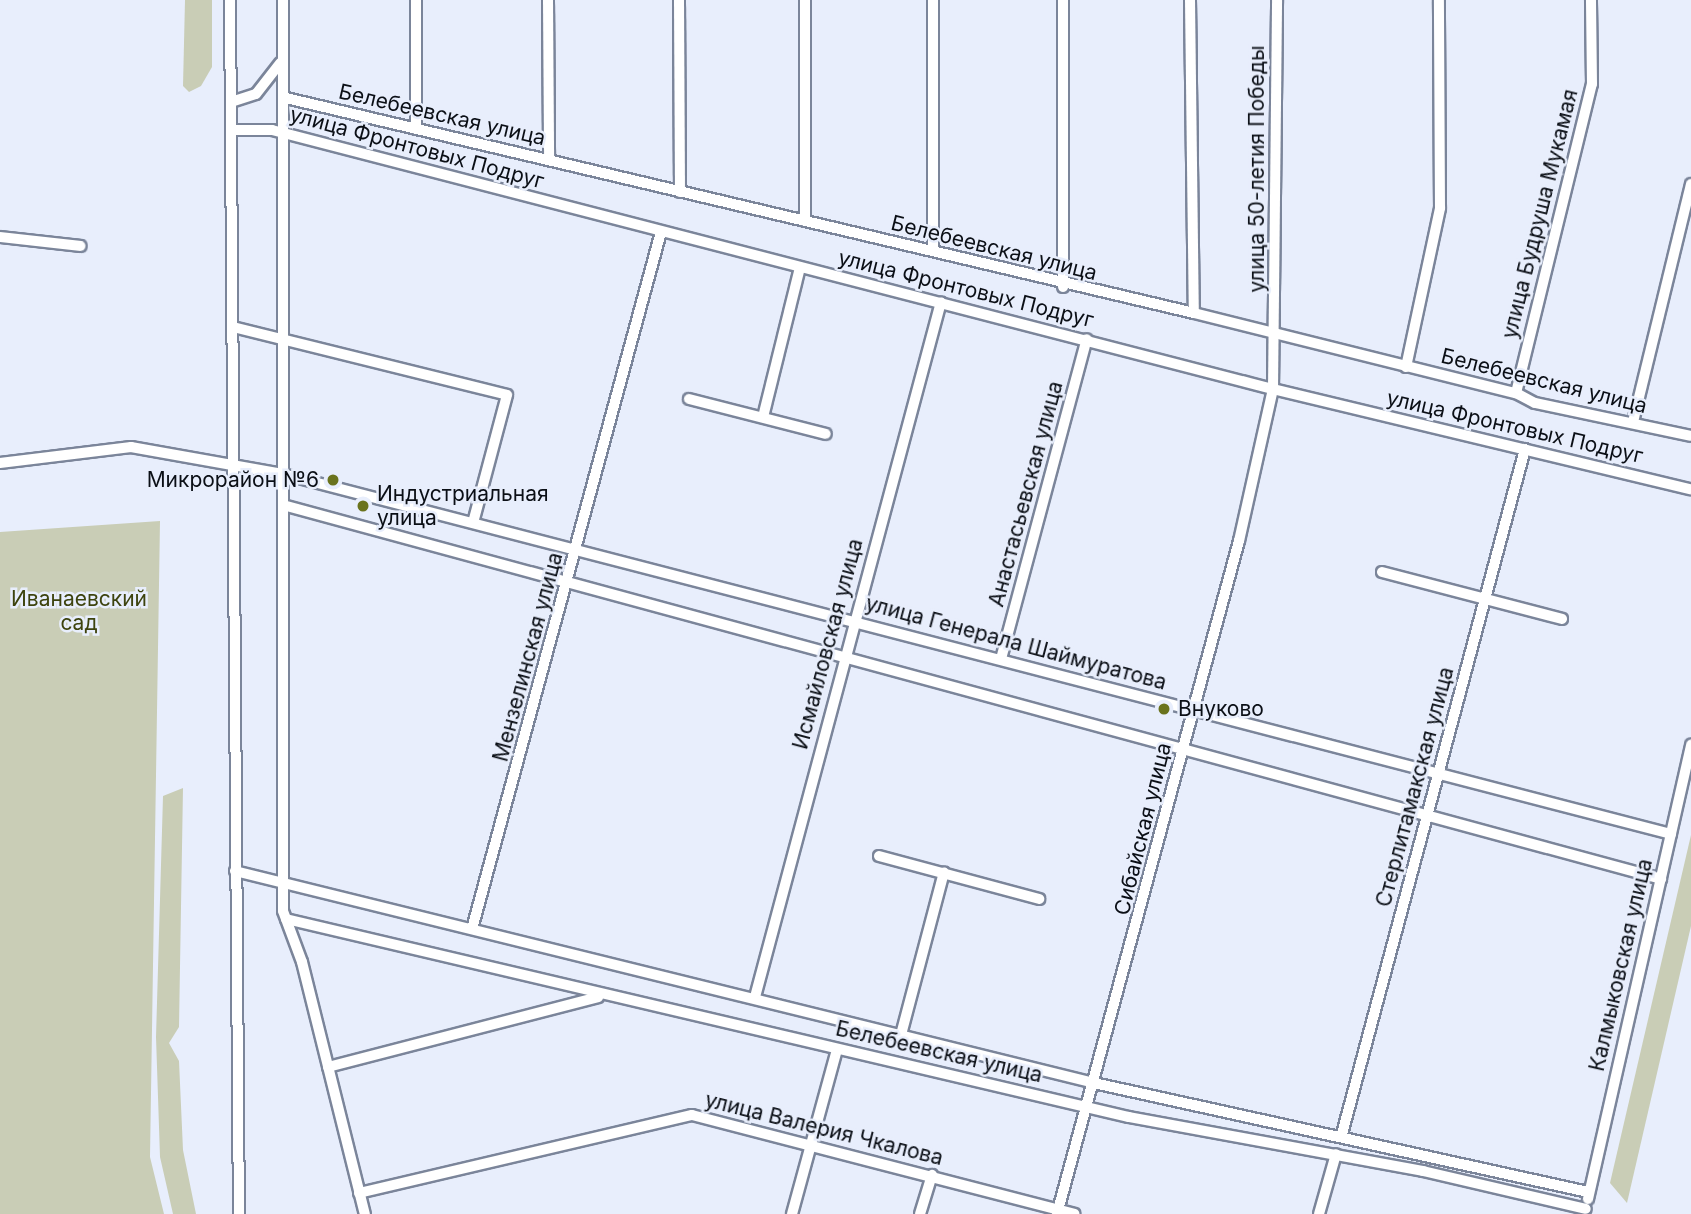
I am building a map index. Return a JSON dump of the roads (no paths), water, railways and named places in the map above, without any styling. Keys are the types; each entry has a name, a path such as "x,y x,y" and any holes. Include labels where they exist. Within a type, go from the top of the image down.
{"street":[{"path":"230,0 239,1214"},
{"path":"283,0 281,62 286,98 287,340 283,474 283,886 286,919 328,1067 365,1214"},
{"path":"416,0 416,129"},
{"path":"548,0 549,160"},
{"path":"679,0 681,191"},
{"path":"805,0 805,221"},
{"path":"933,0 933,251"},
{"path":"1063,0 1063,287"},
{"path":"1190,0 1194,313"},
{"name":"улица 50-летия Победы","path":"1276,0 1276,337"},
{"path":"1406,367 1440,208 1439,0"},
{"name":"улица Будруша Мукамая","path":"1516,393 1592,84 1591,0"},
{"path":"231,102 256,94 281,62"},
{"name":"Белебеевская улица","path":"286,98 933,251 1063,287 1194,313 1276,337 1516,393 1535,403 1691,436"},
{"name":"улица Фронтовых Подруг","path":"231,130 285,134 1273,389 1691,489"},
{"path":"1633,422 1691,184"},
{"name":"Мензелинская улица","path":"472,929 577,550 661,232"},
{"path":"0,237 80,246"},
{"path":"763,417 800,267"},
{"name":"Исмайловская улица","path":"755,997 941,302"},
{"path":"233,327 507,395 473,523"},
{"name":"Сибайская улица","path":"1058,1211 1239,541 1273,389 1276,337"},
{"name":"Анастасьевская улица","path":"1001,659 1087,339"},
{"path":"689,399 826,435"},
{"name":"улица Генерала Шаймуратова","path":"0,463 111,446 283,474 855,620 1671,834"},
{"name":"Стерлитамакская улица","path":"1342,1134 1525,449"},
{"path":"283,505 1184,747 1661,879"},
{"path":"1382,572 1562,619"},
{"name":"Калмыковская улица","path":"1585,1212 1691,745"},
{"path":"879,856 1039,899"},
{"name":"Белебеевская улица","path":"235,872 283,886 902,1031 1094,1083 1342,1134 1588,1192"},
{"path":"902,1031 944,872"},
{"name":"Белебеевская улица","path":"286,919 837,1050 1086,1105 1336,1154 1585,1212"},
{"path":"328,1067 601,996"},
{"path":"792,1214 808,1146 837,1050"},
{"name":"улица Валерия Чкалова","path":"359,1192 692,1115 932,1175 1074,1214"},
{"path":"1319,1214 1336,1154"},
{"path":"920,1214 932,1175"}],"place":[{"name":"Микрорайон №6","path":"333,480"},
{"name":"Индустриальная улица","path":"363,506"},
{"name":"Внуково","path":"1164,709"}],"park label":[{"name":"Иванаевский сад","path":"79,611"}]}
